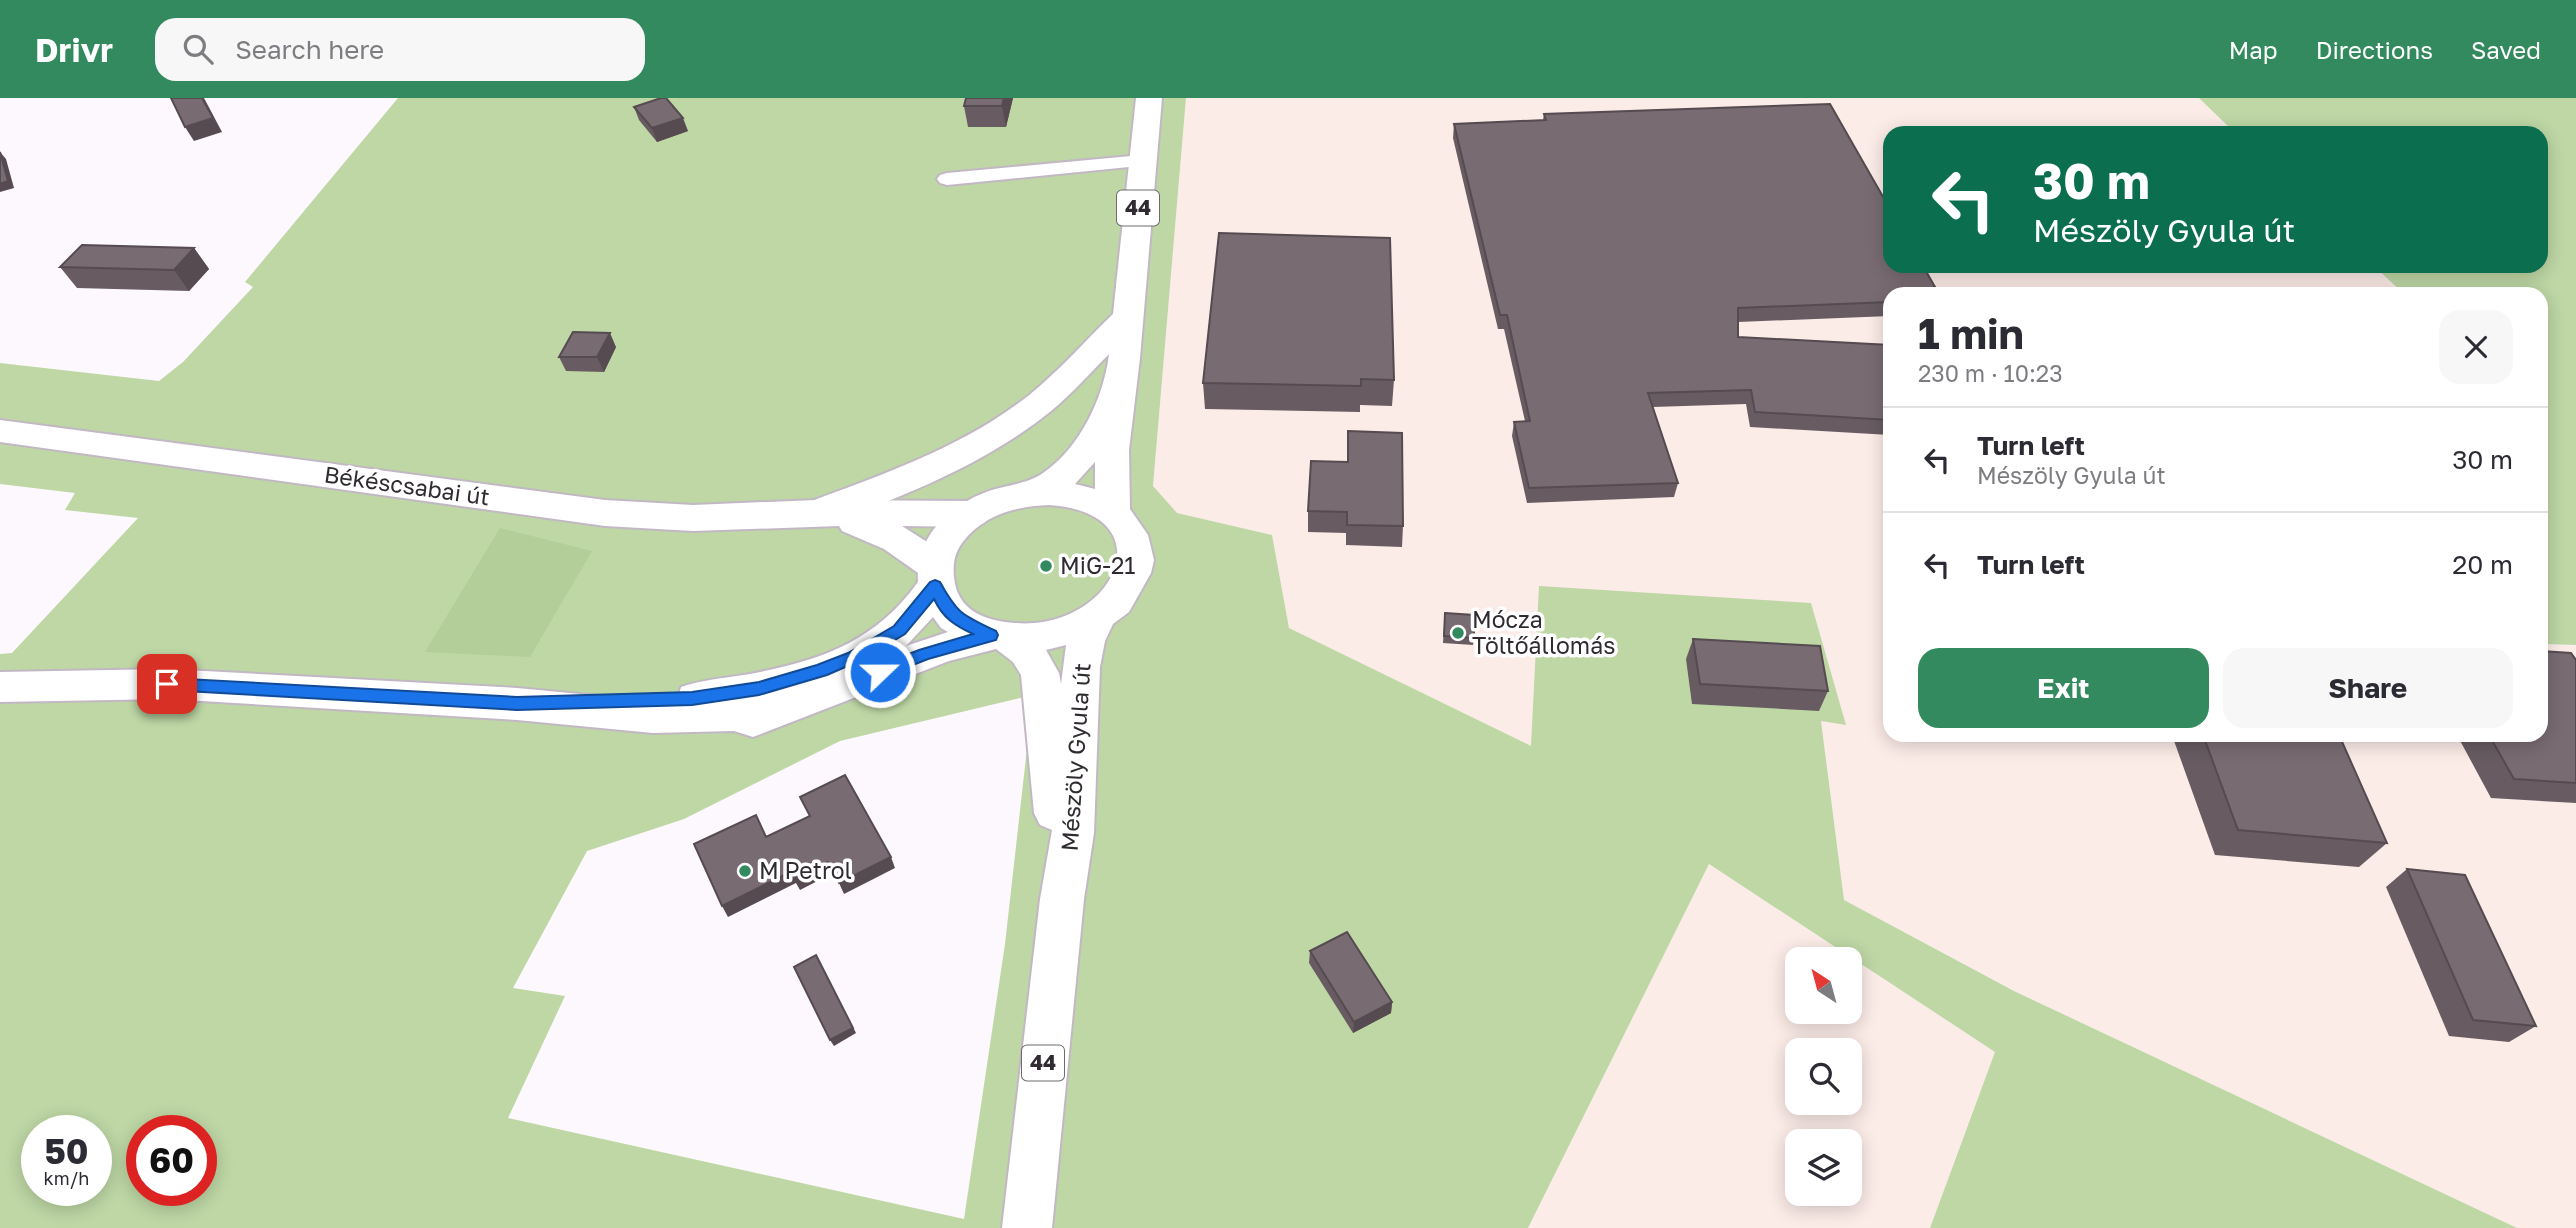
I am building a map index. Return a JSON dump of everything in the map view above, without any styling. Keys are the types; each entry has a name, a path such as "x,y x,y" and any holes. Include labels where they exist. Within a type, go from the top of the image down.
{"main road":[{"name":"Mészöly Gyula út","path":"1112,513 1112,450 1149,98"},
{"path":"816,513 925,471 980,443 1040,403 1127,318"},
{"name":"Mészöly Gyula út","path":"1062,899 1040,673 1027,652 1000,637 957,620 946,609 935,576 947,537 972,514 1002,500 1053,483 1074,465 1089,448 1121,382"},
{"name":"Békéscsabai út","path":"0,431 605,513 693,518 816,513 972,514"},
{"name":"Mészöly Gyula út","path":"1021,495 1065,494 1099,503 1125,526 1134,542 1134,570 1122,595 1097,619 1086,641 1081,667 1073,833 1062,899 1027,1228"},
{"name":"Békéscsabai út","path":"816,513 882,530 904,541 935,576"},
{"path":"517,704 692,698 759,688 821,670 890,638 915,613 935,576"},
{"name":"Mészöly Gyula út","path":"1000,637 1048,638 1097,619"},
{"path":"0,687 167,684 517,704 653,717 734,715 753,721 787,704 849,684 925,654 1000,637"}],"street":[{"path":"947,179 1142,161"}],"shaded area":[{"path":"1186,98 2199,98 2228,126 1883,126 1883,273 2382,273 2396,287 1883,287 1883,742 2548,742 2548,644 2576,645 2576,1228 2517,1228 2014,991 1844,900 1821,721 1845,724 1811,603 1531,747 1289,628 1272,535 1176,513 1153,486"},
{"path":"1709,864 1835,947 1785,947 1785,1024 1862,1024 1862,965 1995,1052 1930,1228 1528,1228"}],"green space":[{"path":"398,98 1186,98 1153,486 1177,513 1272,535 1289,628 1531,746 1539,586 1811,603 1846,725 1821,721 1844,900 2014,991 2517,1228 1930,1228 1995,1052 1862,965 1862,947 1835,947 1709,864 1528,1228 0,1228 0,654 12,653 138,518 65,510 75,493 0,484 0,363 159,381 183,362 253,287 245,282","holes":["1033,695 1005,944 964,1219 508,1118 565,996 513,988 587,851 684,819 840,741"]},
{"path":"2199,98 2576,98 2576,645 2548,644 2548,287 2396,287 2382,273 2548,273 2548,126 2228,126"},
{"path":"500,528 592,551 530,657 425,652"}],"building":[{"path":"171,98 202,98 213,118 185,127"},
{"path":"666,98 683,118 652,128 634,107"},
{"path":"966,98 1004,98 1002,106 964,106"},
{"path":"1830,104 1883,197 1883,273 1927,273 1935,287 1883,287 1883,302 1738,308 1738,337 1883,345 1883,420 1755,412 1751,390 1648,393 1678,483 1529,488 1514,422 1530,421 1507,315 1500,315 1454,124 1546,120 1544,114"},
{"path":"0,152 8,181 0,184"},
{"path":"1219,233 1390,238 1394,380 1361,379 1361,386 1203,383"},
{"path":"82,245 194,248 174,270 60,267"},
{"path":"573,332 610,333 597,357 559,357"},
{"path":"1348,431 1402,433 1403,526 1347,525 1347,512 1308,511 1311,461 1348,462"},
{"name":"Mócza Töltőállomás","path":"1445,613 1474,615 1474,638 1444,636"},
{"path":"1693,639 1820,646 1828,691 1700,684"},
{"path":"2548,651 2571,653 2576,660 2576,783 2514,779 2493,742 2548,742"},
{"path":"2206,742 2342,742 2387,843 2238,830"},
{"path":"845,775 891,857 839,883 828,862 794,879 790,872 722,906 694,844 756,815 766,837 810,816 800,797"},
{"path":"2407,869 2465,875 2536,1026 2473,1020"},
{"path":"1347,932 1392,1002 1354,1022 1310,951"},
{"path":"816,955 853,1028 830,1040 794,967"}],"place":[{"name":"MiG-21","path":"1046,566"},
{"name":"Mócza Töltőállomás","path":"1458,633"},
{"name":"M Petrol","path":"745,871"}],"route":[{"path":"167,684 517,704 692,698 759,688 821,670 854,657 900,630 935,586 946,609 957,620 990,635 925,654 880,672"}]}
